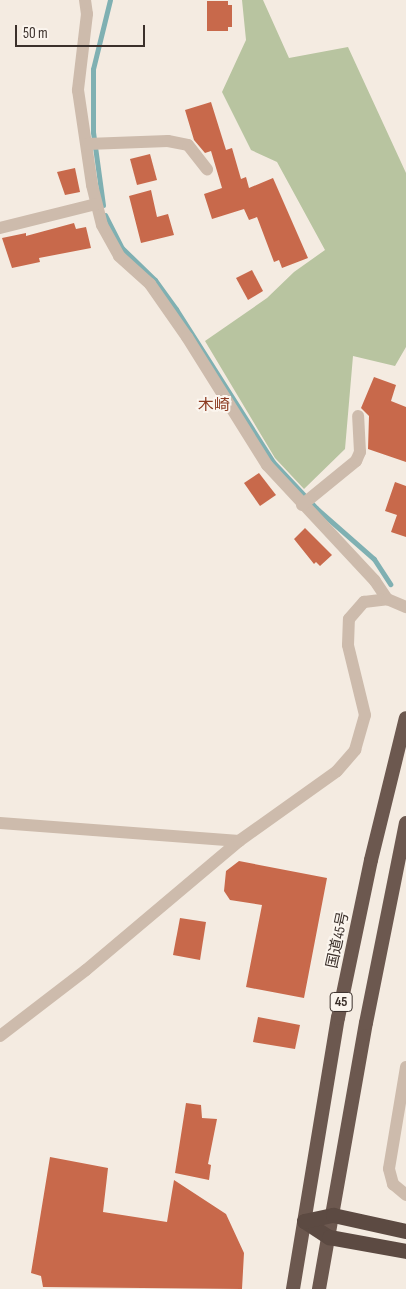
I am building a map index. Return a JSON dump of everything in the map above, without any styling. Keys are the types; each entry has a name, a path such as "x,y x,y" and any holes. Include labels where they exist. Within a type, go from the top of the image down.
{"highway":[{"name":"国道45号","path":"293,1289 338,1018 406,718"},
{"name":"45","path":"320,1289 366,1023 406,823"},
{"path":"304,1221 333,1215 406,1231"},
{"path":"304,1221 329,1236 406,1251"}],"street":[{"path":"85,0 87,14 78,90 96,204 102,225 119,256 150,284 267,465 375,582 387,599"},
{"path":"87,144 168,141 188,145 207,169"},
{"path":"0,228 96,204"},
{"path":"302,505 356,461 360,452 358,416"},
{"path":"0,1036 86,970 239,840 337,771 355,750 365,715 348,645 349,619 364,602 387,599 406,606"},
{"path":"0,823 239,840"},
{"path":"406,1067 389,1169 394,1184 406,1195"}],"green space":[{"path":"242,0 263,0 289,58 348,47 406,173 406,347 395,366 353,356 345,449 304,489 275,458 205,341 267,298 294,272 325,250 277,162 251,150 222,92 246,40"}],"building":[{"path":"207,1 228,1 228,5 232,5 232,27 228,27 228,31 207,31"},
{"path":"211,102 226,150 232,148 241,179 246,177 249,188 273,178 308,258 282,268 279,260 274,262 257,217 249,220 244,209 212,219 204,194 222,188 211,151 205,153 194,140 185,110"},
{"path":"150,154 157,180 137,185 130,159"},
{"path":"75,168 80,192 65,195 57,172"},
{"path":"151,190 157,217 168,214 174,235 141,243 129,196"},
{"path":"74,223 76,229 86,227 91,248 39,258 40,262 12,268 2,238 26,233 26,236"},
{"path":"252,270 263,291 248,300 236,278"},
{"path":"374,377 396,385 391,401 406,407 406,462 368,449 369,416 361,408"},
{"path":"259,473 276,495 260,506 244,483"},
{"path":"395,482 406,486 406,537 391,532 397,515 385,511"},
{"path":"305,528 332,555 320,566 316,562 314,564 294,539"},
{"path":"239,861 327,878 304,998 246,987 262,905 230,900 224,891 226,871"},
{"path":"180,918 206,922 200,960 173,955"},
{"path":"258,1017 300,1025 295,1049 253,1042"},
{"path":"186,1103 201,1105 202,1118 217,1119 208,1164 211,1165 209,1180 175,1173"},
{"path":"50,1157 108,1168 103,1212 167,1222 174,1180 226,1214 244,1253 242,1289 43,1287 41,1276 31,1273"}],"waterway":[{"path":"103,205 93,132 93,69 110,0"},
{"path":"105,215 122,248 155,280 176,309 273,462 316,508 374,559 390,584"}],"district":[{"name":"木崎","path":"214,406"}]}
